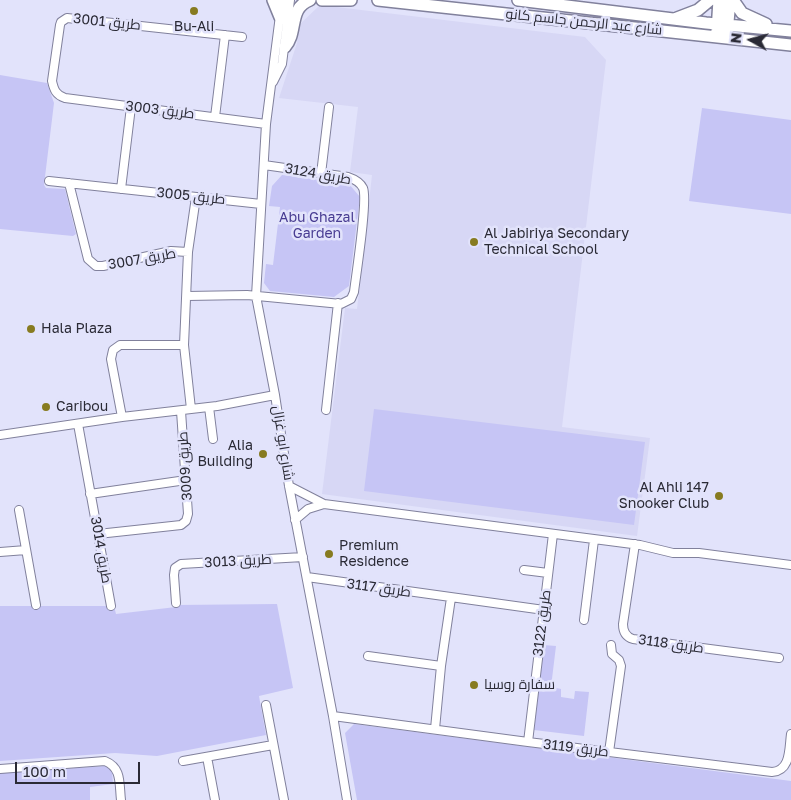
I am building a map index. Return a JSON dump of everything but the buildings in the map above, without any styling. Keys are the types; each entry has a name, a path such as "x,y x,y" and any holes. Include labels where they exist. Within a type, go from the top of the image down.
{"main road":[{"path":"273,0 280,18"},
{"path":"285,47 291,37 296,11 302,4 310,0"},
{"path":"322,0 351,0"},
{"name":"شارع عبد الرحمن جاسم كانو","path":"378,0 791,45"},
{"name":"شارع عبد الرحمن جاسم كانو","path":"518,0 722,25 789,31"},
{"path":"673,19 698,10 710,0"},
{"path":"719,0 722,25 721,37"},
{"path":"722,25 732,0"},
{"path":"732,0 737,8 747,17 789,31"}],"street":[{"name":"شارع ابو غزال","path":"282,0 266,124 256,296 275,394 295,520 333,716 346,800"},
{"name":"شارع ابو غزال","path":"272,84 280,70 285,47 290,0"},
{"name":"طريق 3001","path":"56,93 52,81 60,25 67,18 242,37"},
{"path":"215,117 225,35"},
{"name":"طريق 3003","path":"56,93 65,98 266,124"},
{"path":"121,189 131,106"},
{"path":"321,174 329,108"},
{"name":"طريق 3124","path":"264,165 355,180 364,189 365,197 354,292 348,301 338,303"},
{"name":"طريق 3005","path":"49,181 261,204"},
{"name":"طريق 3007","path":"69,183 88,259 96,266 170,251 188,252"},
{"name":"طريق 3007","path":"191,409 184,345 188,252 196,197"},
{"path":"187,296 256,296 338,303 326,410"},
{"path":"122,417 111,359 113,350 120,345 184,345"},
{"name":"طريق 3009","path":"0,435 122,417 209,407 275,394"},
{"name":"طريق 3009","path":"209,407 213,439"},
{"name":"طريق 3009","path":"98,534 182,525 186,521 188,514 181,411"},
{"name":"طريق 3014","path":"78,424 111,606"},
{"path":"90,494 186,480"},
{"path":"289,486 324,504 635,544 673,553 699,553 791,565"},
{"path":"295,520 308,509 324,504"},
{"path":"19,510 36,605"},
{"name":"طريق 3122","path":"528,742 553,534"},
{"path":"584,620 594,540"},
{"name":"طريق 3118","path":"635,544 623,624 627,636 633,639 779,658"},
{"path":"0,552 26,550"},
{"name":"طريق 3013","path":"176,603 174,575 175,568 181,564 303,557"},
{"path":"524,570 548,573"},
{"name":"طريق 3117","path":"307,578 544,610"},
{"path":"435,729 441,666 452,598"},
{"path":"609,752 621,666 619,660 612,654 611,645"},
{"path":"368,656 441,666"},
{"path":"266,705 284,800"},
{"name":"طريق 3119","path":"333,716 778,772 786,765 791,734"},
{"path":"183,761 273,745"},
{"path":"206,757 215,800"},
{"path":"0,769 105,761 113,764 118,772 122,800"}],"shaded area":[{"name":"Al Jabiriya Secondary Technical School","path":"320,5 585,37 606,60 562,427 650,438 637,536 322,494 345,308 357,309 372,175 350,172 358,107 279,98 297,43 299,25"}],"green space":[{"path":"0,75 47,83 54,103 44,185 46,188 65,189 76,234 73,236 0,229"},
{"path":"702,108 791,120 791,214 689,201"},
{"name":"Abu Ghazal Garden","path":"282,175 349,184 360,197 349,286 334,297 270,291 264,283 266,264 273,265 280,207 269,206 272,186"},
{"path":"374,409 645,442 634,525 364,491"},
{"path":"277,604 293,688 259,696 266,735 157,756 115,753 0,761 0,606 114,606 116,614 176,607 176,605"},
{"path":"544,645 556,646 551,687 561,689 561,697 574,699 575,691 589,692 584,736 534,730"},
{"path":"354,724 791,781 791,800 357,800 345,733"},
{"path":"106,766 112,771 113,784 90,787 90,800 0,800 0,773"}],"place":[{"name":"Bu-Ali","path":"194,11"},
{"name":"Al Jabiriya Secondary Technical School","path":"474,242"},
{"name":"Hala Plaza","path":"31,329"},
{"name":"Caribou","path":"46,407"},
{"name":"Alia Building","path":"263,454"},
{"name":"Al Ahli 147 Snooker Club","path":"719,496"},
{"name":"Premium Residence","path":"329,554"},
{"name":"سفارة روسيا","path":"474,685"}]}
